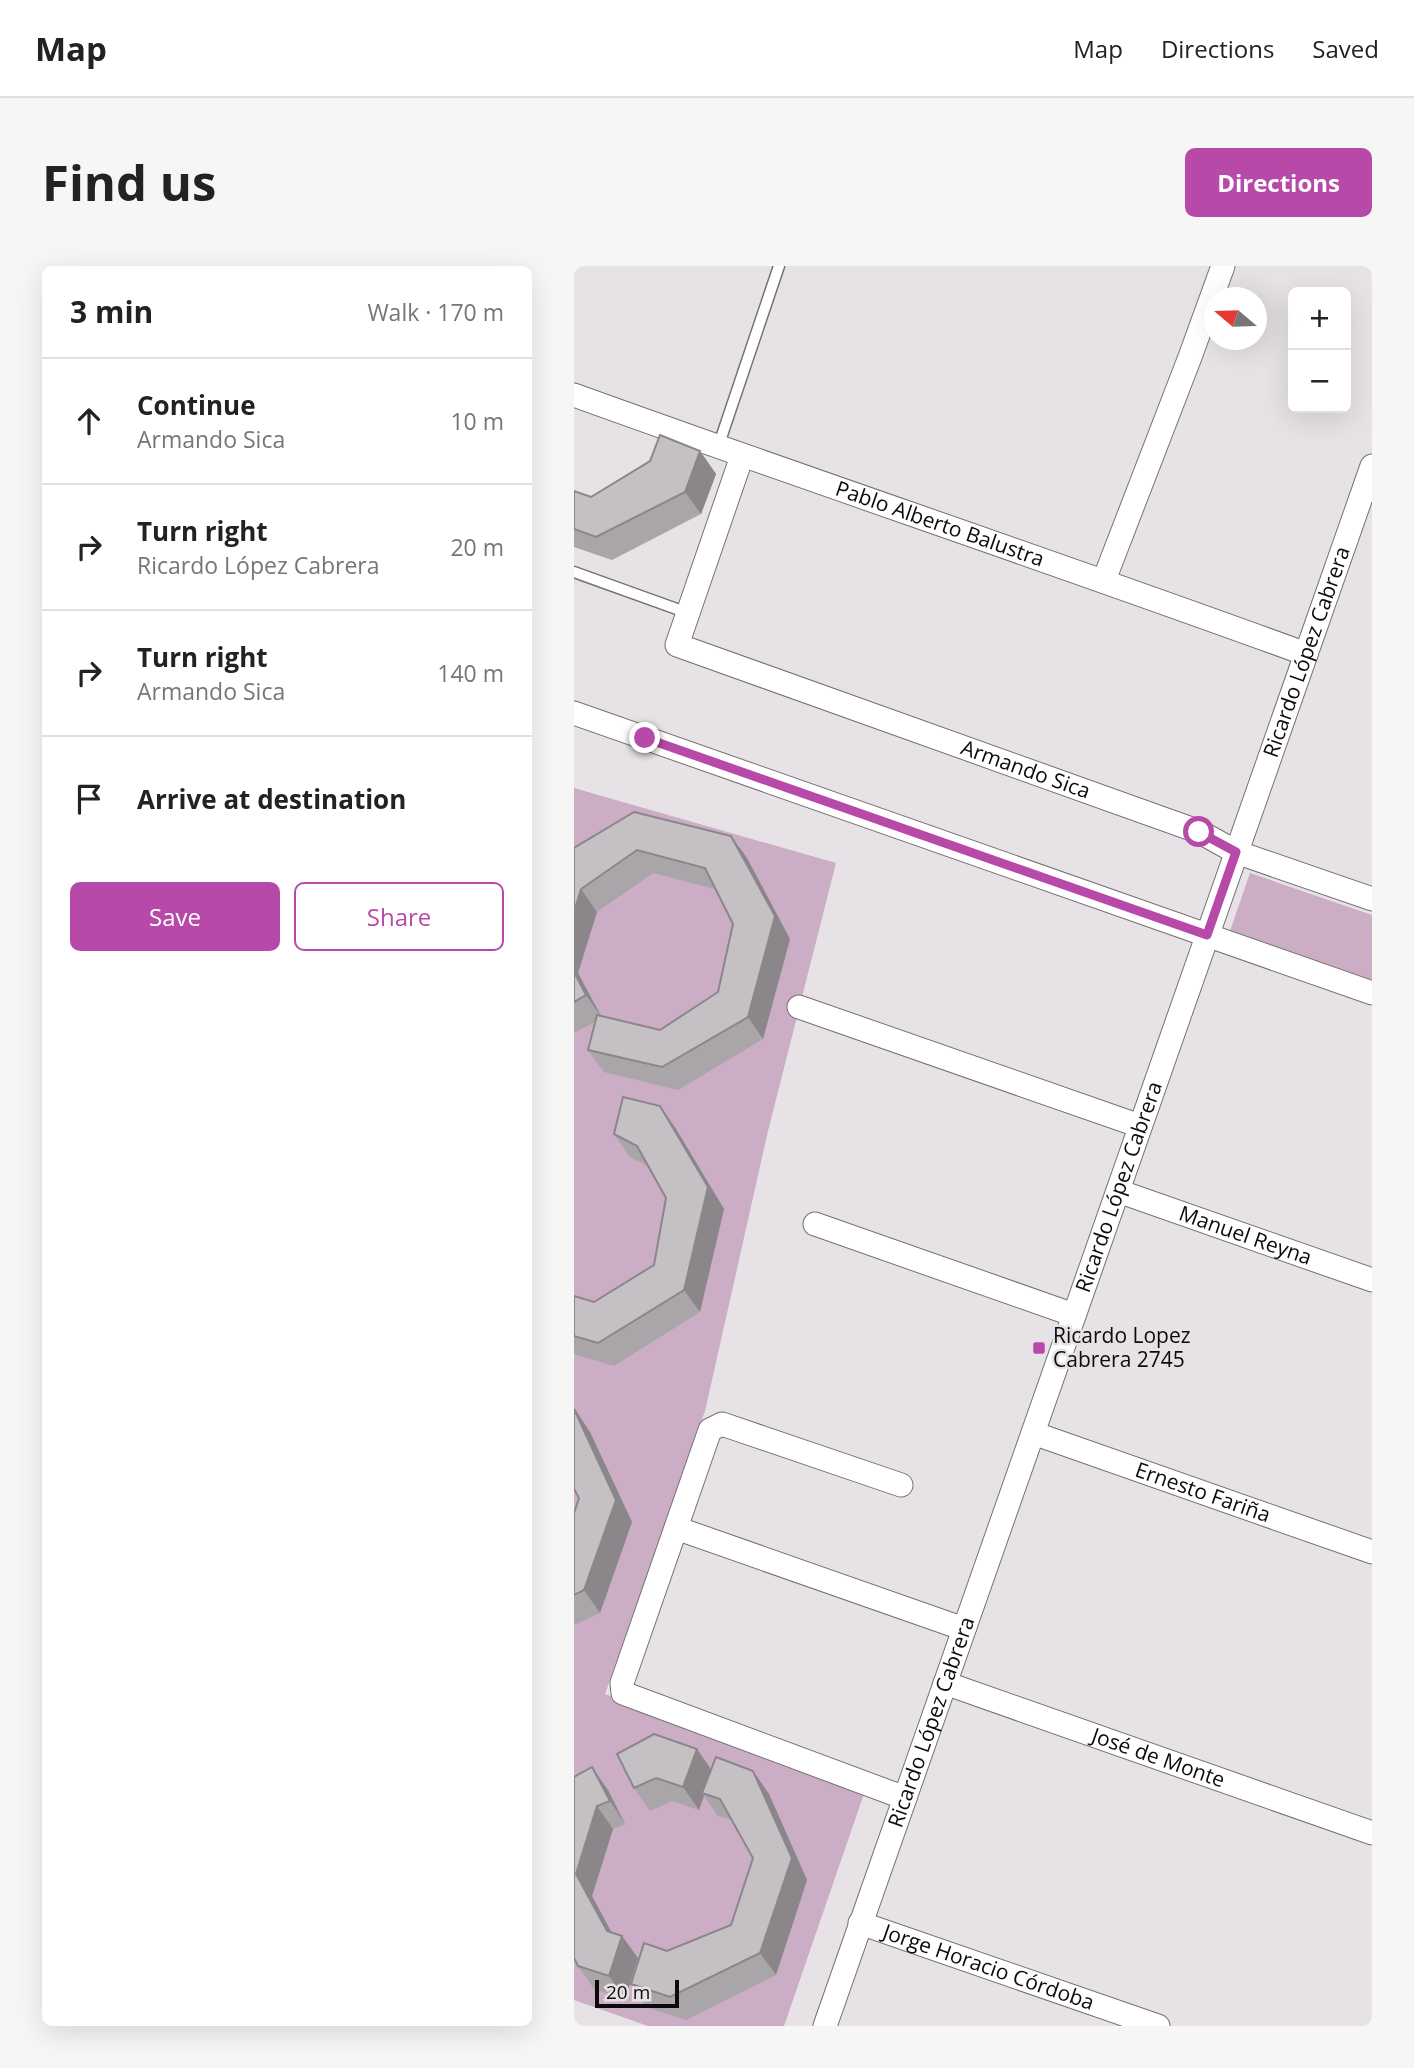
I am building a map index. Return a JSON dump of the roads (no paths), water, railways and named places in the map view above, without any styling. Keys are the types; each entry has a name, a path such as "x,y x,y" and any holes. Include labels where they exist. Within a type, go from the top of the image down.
{"street":[{"path":"1104,580 1223,266"},
{"name":"Pablo Alberto Balustra","path":"574,395 742,456 1104,580 1306,654"},
{"path":"688,613 742,456"},
{"name":"Ricardo López Cabrera","path":"825,2026 1372,466"},
{"name":"Armando Sica","path":"688,613 677,645 1199,832 1236,852 1372,899"},
{"path":"574,713 1372,993"},
{"path":"799,1007 1140,1126"},
{"name":"Manuel Reyna","path":"1118,1191 1372,1280"},
{"path":"815,1224 1074,1315"},
{"path":"901,1485 722,1424 710,1430 622,1683 623,1693 905,1798"},
{"name":"Ernesto Fariña","path":"1032,1433 1372,1552"},
{"path":"676,1528 964,1629"},
{"name":"José de Monte","path":"945,1683 1372,1833"},
{"name":"Jorge Horacio Córdoba","path":"860,1923 1107,2018 1158,2026"}],"lane":[{"path":"718,447 779,266"},
{"path":"574,572 688,613"}],"place":[{"name":"Ricardo Lopez Cabrera 2745","path":"1039,1348"}]}
